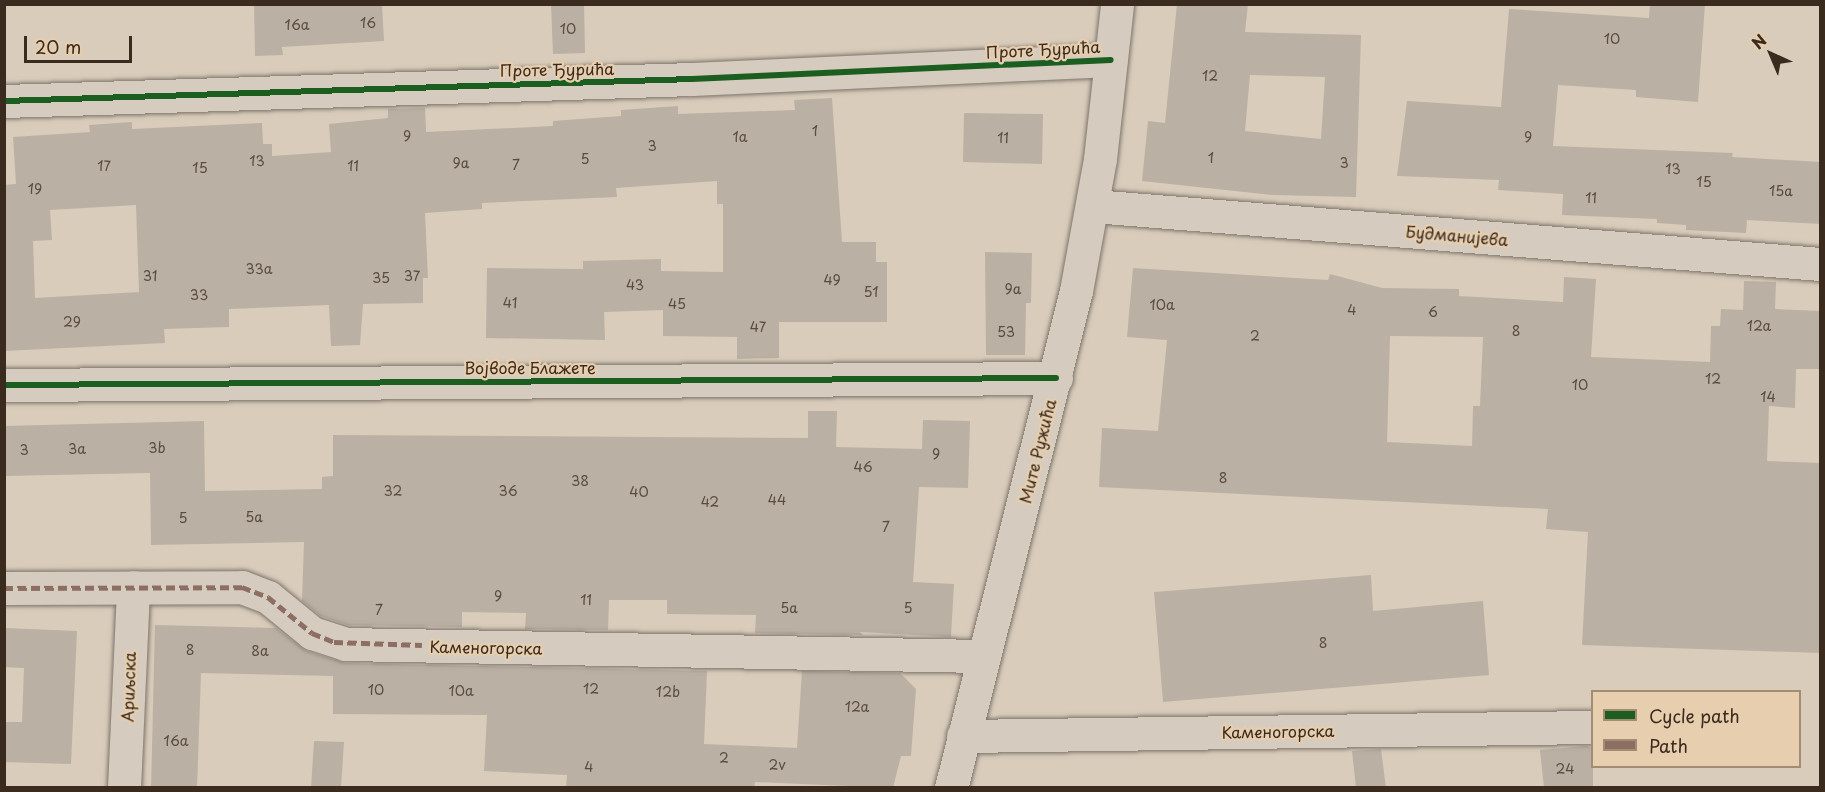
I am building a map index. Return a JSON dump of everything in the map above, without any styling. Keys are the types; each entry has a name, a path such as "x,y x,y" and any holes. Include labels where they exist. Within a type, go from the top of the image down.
{"street":[{"name":"Мите Ружића","path":"951,788 1056,378 1093,206 1117,4"},
{"name":"Проте Ђурића","path":"4,101 702,79 1111,60"},
{"name":"Будманијева","path":"1093,206 1821,264"},
{"name":"Војводе Блажете","path":"4,386 1056,378"},
{"name":"Ариљска","path":"124,788 133,587"},
{"name":"Каменогорска","path":"4,588 242,587 268,597 312,633 345,644 984,656"},
{"name":"Каменогорска","path":"963,736 1591,727"}],"building":[{"path":"254,4 382,4 384,41 282,47 283,55 255,56"},
{"path":"551,4 584,4 585,53 553,54"},
{"path":"1177,4 1248,4 1245,32 1361,35 1356,197 1273,195 1142,181 1148,121 1165,123","holes":["1250,75 1325,77 1321,139 1245,131"]},
{"path":"1650,4 1705,4 1698,102 1636,97 1636,90 1558,85 1553,146 1733,153 1732,157 1821,162 1821,224 1747,220 1746,233 1686,230 1686,225 1657,223 1657,219 1562,215 1563,194 1498,190 1499,180 1397,176 1407,101 1501,107 1509,9 1649,18"},
{"path":"832,98 842,242 876,242 876,262 887,262 887,322 779,322 779,358 737,359 737,337 663,336 663,310 604,312 605,340 486,338 487,268 583,269 583,261 661,259 661,271 723,272 723,204 717,204 717,181 616,188 617,197 482,203 482,209 425,213 428,278 423,278 423,303 363,304 360,345 331,346 329,305 229,309 229,327 164,329 165,343 4,351 4,185 16,184 13,137 90,132 89,125 132,122 132,129 262,123 263,144 272,144 272,156 331,152 329,124 388,118 388,109 425,108 426,132 553,126 553,121 621,116 621,110 678,106 678,114 795,110 794,100","holes":["136,205 139,292 35,298 33,241 52,240 50,210"]},
{"path":"964,113 1043,114 1042,164 963,162"},
{"path":"985,252 1032,253 1031,303 1026,303 1025,355 986,355"},
{"path":"1133,268 1328,280 1330,274 1382,288 1459,289 1459,296 1563,302 1564,277 1596,279 1591,357 1710,362 1711,326 1720,326 1721,309 1743,310 1744,281 1776,282 1775,309 1821,311 1821,369 1796,369 1795,408 1769,406 1767,461 1821,463 1821,653 1582,645 1588,532 1546,529 1548,509 1099,487 1102,428 1158,431 1167,340 1127,337","holes":["1390,336 1483,337 1480,406 1473,406 1472,446 1387,442"]},
{"path":"808,411 837,411 836,447 922,449 923,420 970,421 968,488 919,487 913,582 954,584 951,637 860,632 863,635 755,633 756,615 667,614 667,600 609,600 608,630 525,629 526,613 462,612 462,627 348,625 321,616 302,601 304,542 151,545 150,473 4,476 4,426 204,421 205,491 322,489 322,477 333,476 333,435 808,438"},
{"path":"1371,575 1373,611 1483,601 1489,675 1163,702 1154,592"},
{"path":"155,625 276,628 306,651 345,663 707,671 704,744 797,748 802,671 900,673 916,689 911,756 901,756 893,788 755,782 754,788 566,788 567,775 484,771 487,715 333,714 333,676 201,673 197,788 151,788"},
{"path":"4,628 77,631 71,764 4,762 4,722 22,722 24,668 4,667"},
{"path":"314,741 344,742 341,788 311,788"},
{"path":"1591,747 1593,788 1544,788 1540,750"},
{"path":"1381,749 1386,788 1356,788 1352,751"}],"marked path":[{"path":"4,588 242,587 268,597 312,633 334,642 422,645"}],"cycle path":[{"path":"4,101 692,79 1111,60"},
{"path":"4,385 1056,378"}]}
